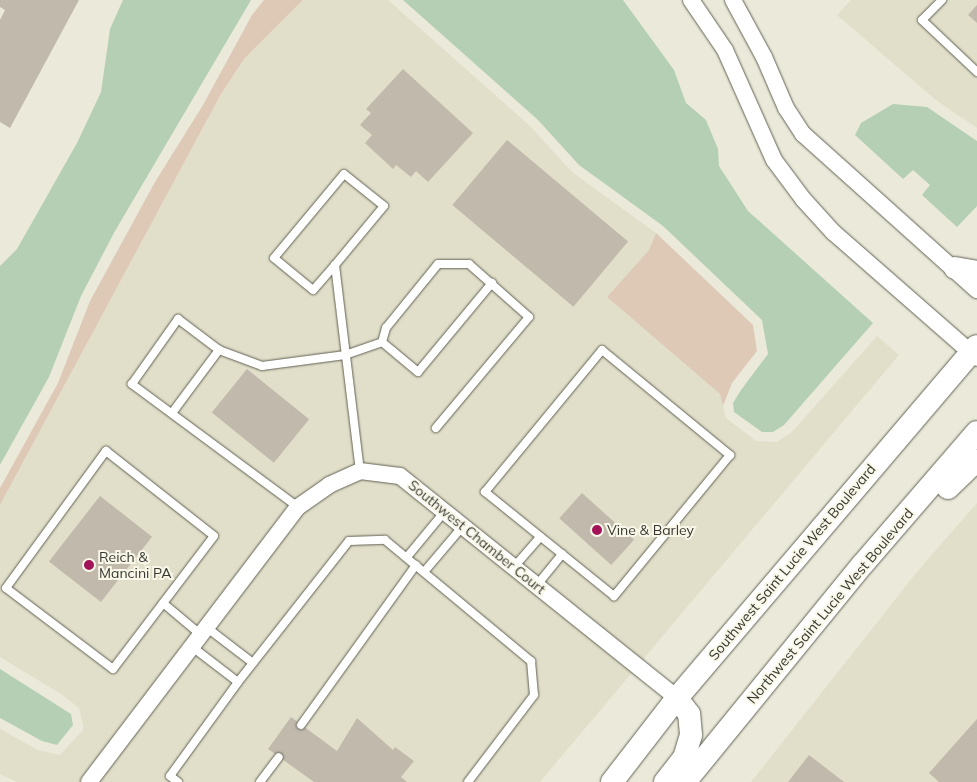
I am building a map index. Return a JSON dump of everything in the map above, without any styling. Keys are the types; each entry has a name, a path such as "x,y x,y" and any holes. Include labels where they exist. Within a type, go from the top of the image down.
{"main road":[{"path":"955,268 977,272"},
{"name":"Southwest Saint Lucie West Boulevard","path":"612,782 677,698 975,353"},
{"name":"Northwest Saint Lucie West Boulevard","path":"685,782 840,593 977,432"},
{"path":"840,593 886,559 977,460"},
{"path":"665,782 684,758 691,735 689,714 677,698"}],"street":[{"path":"691,0 725,50 774,160 803,199 833,232 975,353"},
{"path":"733,0 764,57 786,108 803,134 955,268 977,290"},
{"path":"89,782 298,507 329,485 360,471"},
{"name":"Southwest Chamber Court","path":"360,471 400,476 677,698"}],"lane":[{"path":"942,0 922,20 977,72"},
{"path":"335,264 313,290 274,258 344,174 384,206 335,264 360,471"},
{"path":"382,342 386,328 438,264 469,264 529,317 436,428"},
{"path":"382,342 418,372 492,283"},
{"path":"298,507 132,384 178,319 219,350 262,366 345,355 382,342"},
{"path":"172,413 219,350"},
{"path":"602,350 730,455 614,596 562,554 485,492 602,350"},
{"path":"106,451 214,536 163,603 113,669 6,588 106,451"},
{"path":"407,557 445,511"},
{"path":"424,572 463,526"},
{"path":"514,567 540,537"},
{"path":"178,782 170,776 238,682 349,541 385,540 531,661 534,695 468,782"},
{"path":"537,585 562,554"},
{"path":"301,725 416,565"},
{"path":"163,603 199,636 238,682"},
{"path":"199,636 253,663"},
{"path":"260,782 279,756"}],"shaded area":[{"path":"123,0 251,0 115,231 81,296 49,377 0,465 0,266 17,249 77,143 101,92 110,29"},
{"path":"264,0 303,0 244,59 221,94 0,505 0,488 58,383 90,301 155,182 203,105 252,15"},
{"path":"303,0 388,0 531,127 572,172 656,233 649,250 607,297 720,394 726,418 756,441 777,442 792,432 877,336 899,355 540,782 17,782 0,774 0,729 38,750 60,755 83,730 83,725 79,708 64,696 0,657 0,505 221,94 244,59"},
{"path":"403,0 623,0 674,70 686,103 706,120 718,149 719,166 748,211 873,323 784,425 773,432 762,432 734,412 733,403 768,354 762,320 663,226 579,165 538,120"},
{"path":"851,0 977,0 977,128 937,101 837,15"},
{"path":"893,104 927,107 977,141 977,206 957,227 922,195 930,185 913,170 903,179 855,135 861,123"},
{"path":"656,233 753,325 757,351 732,383 723,406 720,394 607,297 649,250"},
{"path":"977,503 977,782 751,782 916,573"},
{"path":"0,669 71,714 73,725 57,745 42,741 0,718"}],"building":[{"path":"0,0 79,0 10,128 0,122 0,20 5,10 0,7"},
{"path":"977,5 977,23 968,15"},
{"path":"403,69 473,133 428,182 416,171 411,177 396,165 393,169 365,143 372,135 360,125 371,113 366,109"},
{"path":"507,140 628,242 573,307 452,205"},
{"path":"247,369 309,419 274,463 212,413"},
{"name":"Vine & Barley","path":"582,493 634,540 611,565 559,518"},
{"path":"100,496 152,537 101,602 49,561"},
{"path":"291,717 337,751 357,718 393,750 395,747 414,761 401,777 407,782 314,782 268,749"},
{"path":"977,719 977,782 939,782 929,773"},
{"path":"809,755 844,782 788,782"}],"place":[{"name":"Vine & Barley","path":"597,530"},
{"name":"Reich & Mancini PA","path":"89,565"}]}
